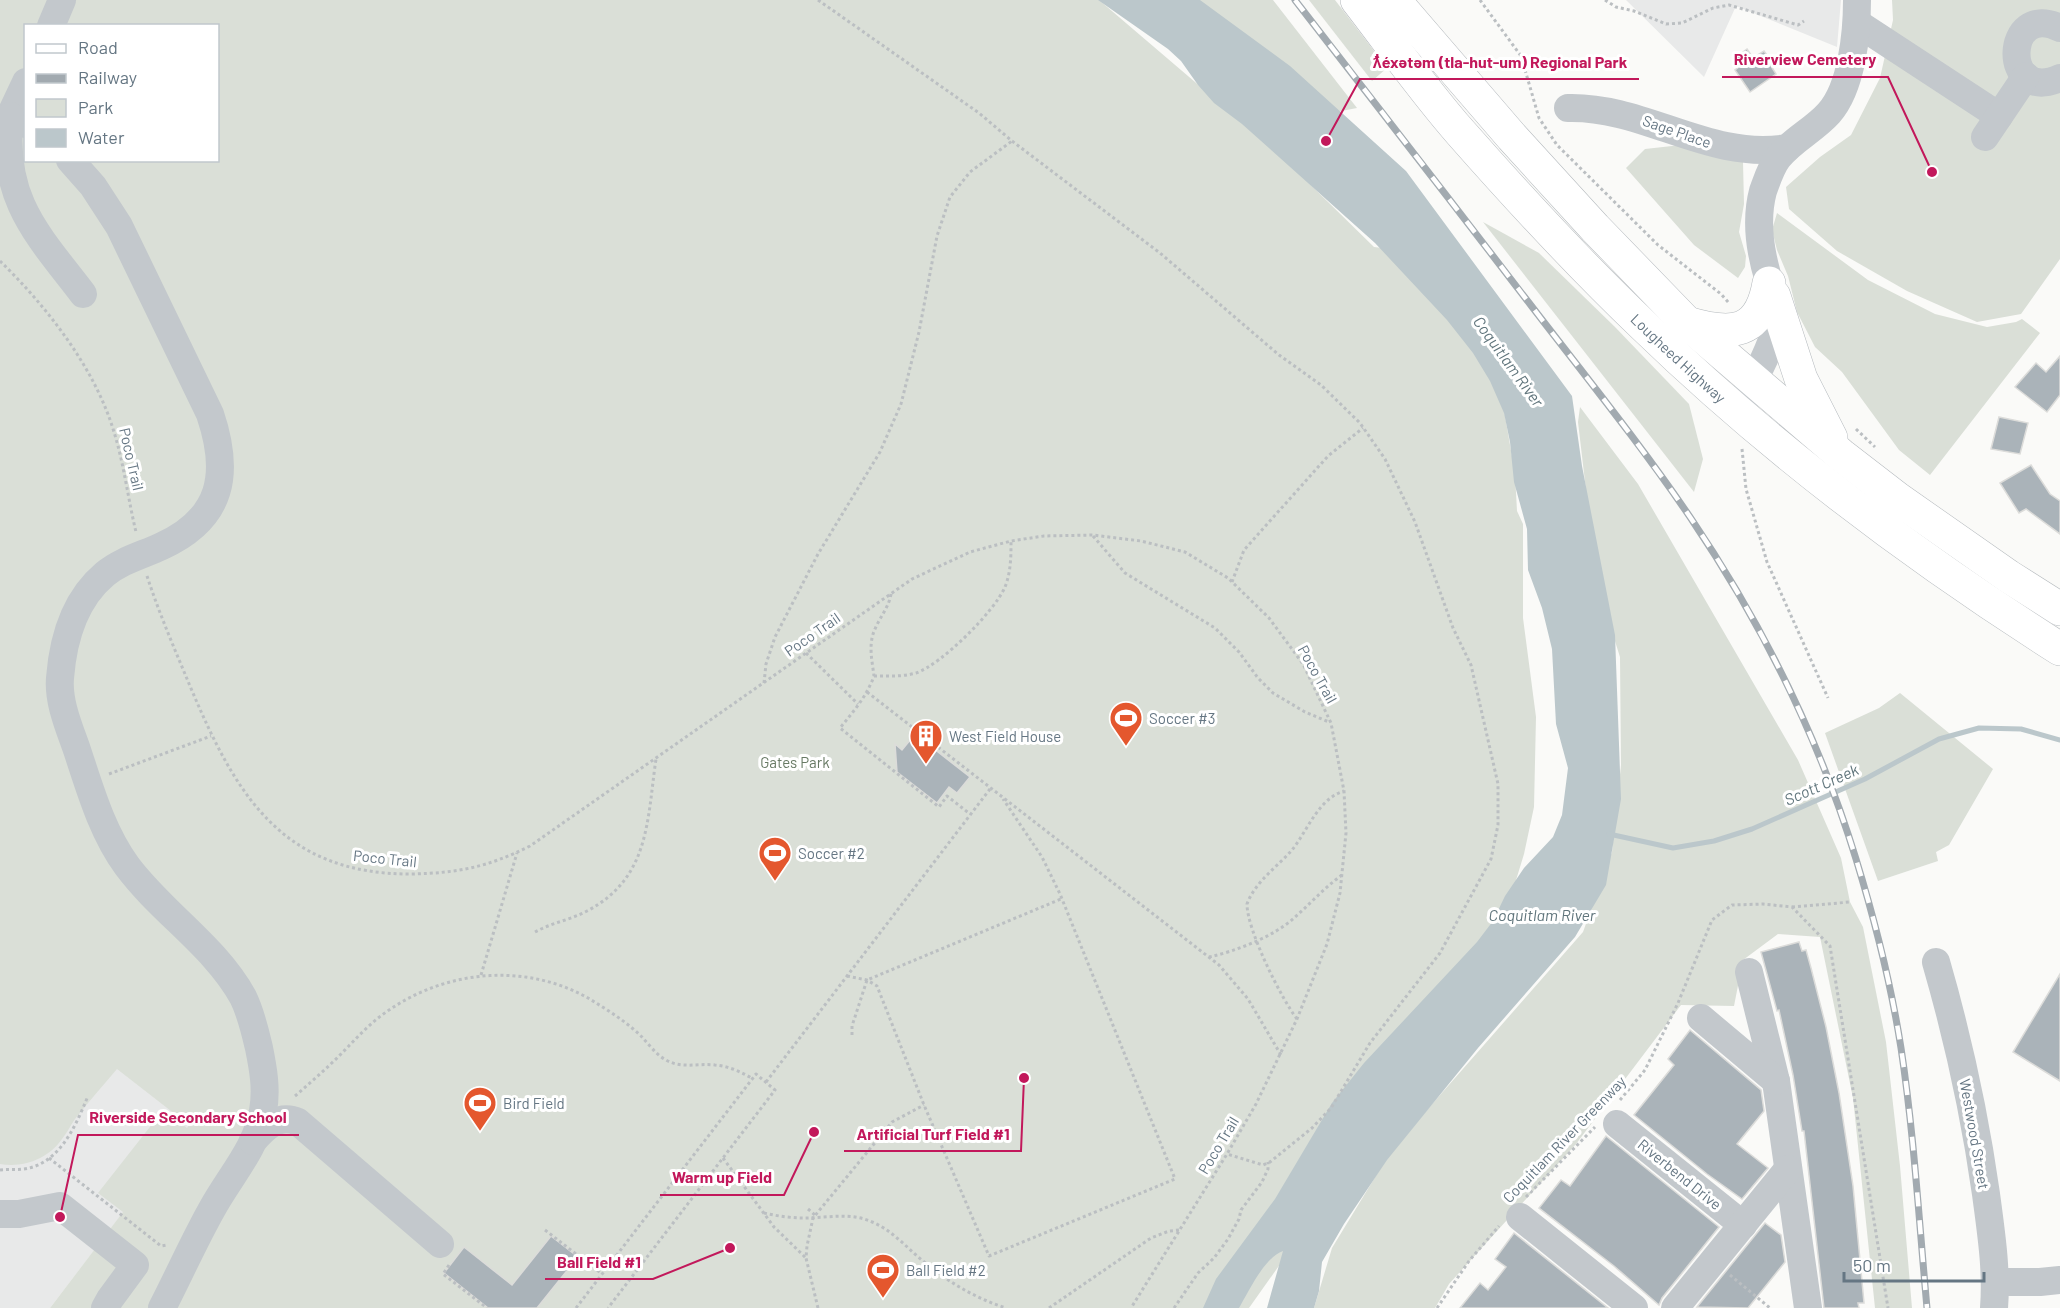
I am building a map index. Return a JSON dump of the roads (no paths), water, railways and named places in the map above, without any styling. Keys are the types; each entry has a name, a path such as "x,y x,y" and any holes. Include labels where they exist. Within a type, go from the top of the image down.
{"main road":[{"name":"Lougheed Highway","path":"1357,0 1460,131 1556,238 1645,328 1835,491 1964,586 2060,649"},
{"name":"Lougheed Highway","path":"1394,0 1587,220 1640,277 1687,322 1841,455 1960,543 2060,609"},
{"path":"1687,322 1719,331 1739,327 1754,319 1763,308 1772,289"},
{"path":"1772,289 1801,379 1841,455"}],"street":[{"path":"52,24 62,0"},
{"path":"1739,411 1775,331 1777,308 1760,248 1760,205 1769,175 1777,159 1787,148 1826,117 1842,92 1848,71 1857,11"},
{"path":"1857,11 1992,127 2026,76"},
{"path":"2060,28 2053,24 2043,23 2033,26 2025,31 2015,48 2015,58 2019,68 2026,76 2043,83 2060,78"},
{"path":"24,92 18,120 4,138 4,169 12,202 34,236 83,294"},
{"name":"Sage Place","path":"1568,108 1596,109 1627,115 1728,148 1768,151 1787,148"},
{"path":"72,162 93,186 118,226 210,414 221,454 221,471 217,492 207,511 183,535 113,569 87,594 74,614 65,647 60,682 62,699 87,782 105,827 128,866 214,958 244,999 256,1038 264,1082 262,1133"},
{"name":"Westwood Street","path":"1936,962 1951,1013 1969,1093 1985,1183 1995,1295"},
{"path":"1749,972 1776,1081 1808,1308"},
{"path":"1701,1018 1776,1081"},
{"path":"162,1308 213,1207 244,1158 262,1133 287,1118 297,1122 448,1250"},
{"name":"Riverbend Drive","path":"1610,1118 1743,1225"},
{"path":"1676,1308 1788,1169"},
{"path":"0,1214 19,1214 60,1206 135,1265 105,1308"},
{"path":"1515,1213 1634,1308"},
{"path":"1995,1295 2040,1282 2060,1280"}],"water":[{"name":"Coquitlam River","path":"1098,0 1200,0 1290,66 1406,171 1572,396 1582,466 1615,635 1621,799 1606,885 1575,937 1478,1048 1387,1160 1344,1224 1322,1262 1319,1291 1314,1308 1267,1308 1283,1251 1263,1268 1239,1308 1203,1308 1216,1279 1275,1199 1332,1103 1364,1063 1477,942 1493,921 1505,896 1524,868 1553,837 1562,815 1568,768 1556,724 1552,649 1542,608 1528,570 1527,529 1514,482 1504,413 1490,381 1473,353 1447,320 1375,243 1242,124 1214,103 1181,61 1168,49"}],"waterway":[{"name":"Scott Creek","path":"1609,834 1673,848 1714,841 1752,829 1865,779 1939,739 1979,728 2021,729 2060,740"}],"railway":[{"path":"1295,0 1613,411 1671,490 1741,598 1786,682 1806,725 1841,814 1870,906 1887,976 1901,1048 1909,1113 1927,1308"}],"place":[{"name":"ƛ̓éxətəm (tla-hut-um) Regional Park","path":"1326,141"},
{"name":"Riverview Cemetery","path":"1932,172"},
{"name":"Soccer #3","path":"1126,747"},
{"name":"West Field House","path":"926,765"},
{"name":"Soccer #2","path":"775,882"},
{"name":"Artificial Turf Field #1","path":"1024,1078"},
{"name":"Bird Field","path":"480,1132"},
{"name":"Warm up Field","path":"814,1132"},
{"name":"Riverside Secondary School","path":"60,1217"},
{"name":"Ball Field #1","path":"730,1248"},
{"name":"Ball Field #2","path":"883,1299"}],"park label":[{"name":"Gates Park","path":"795,762"}]}
